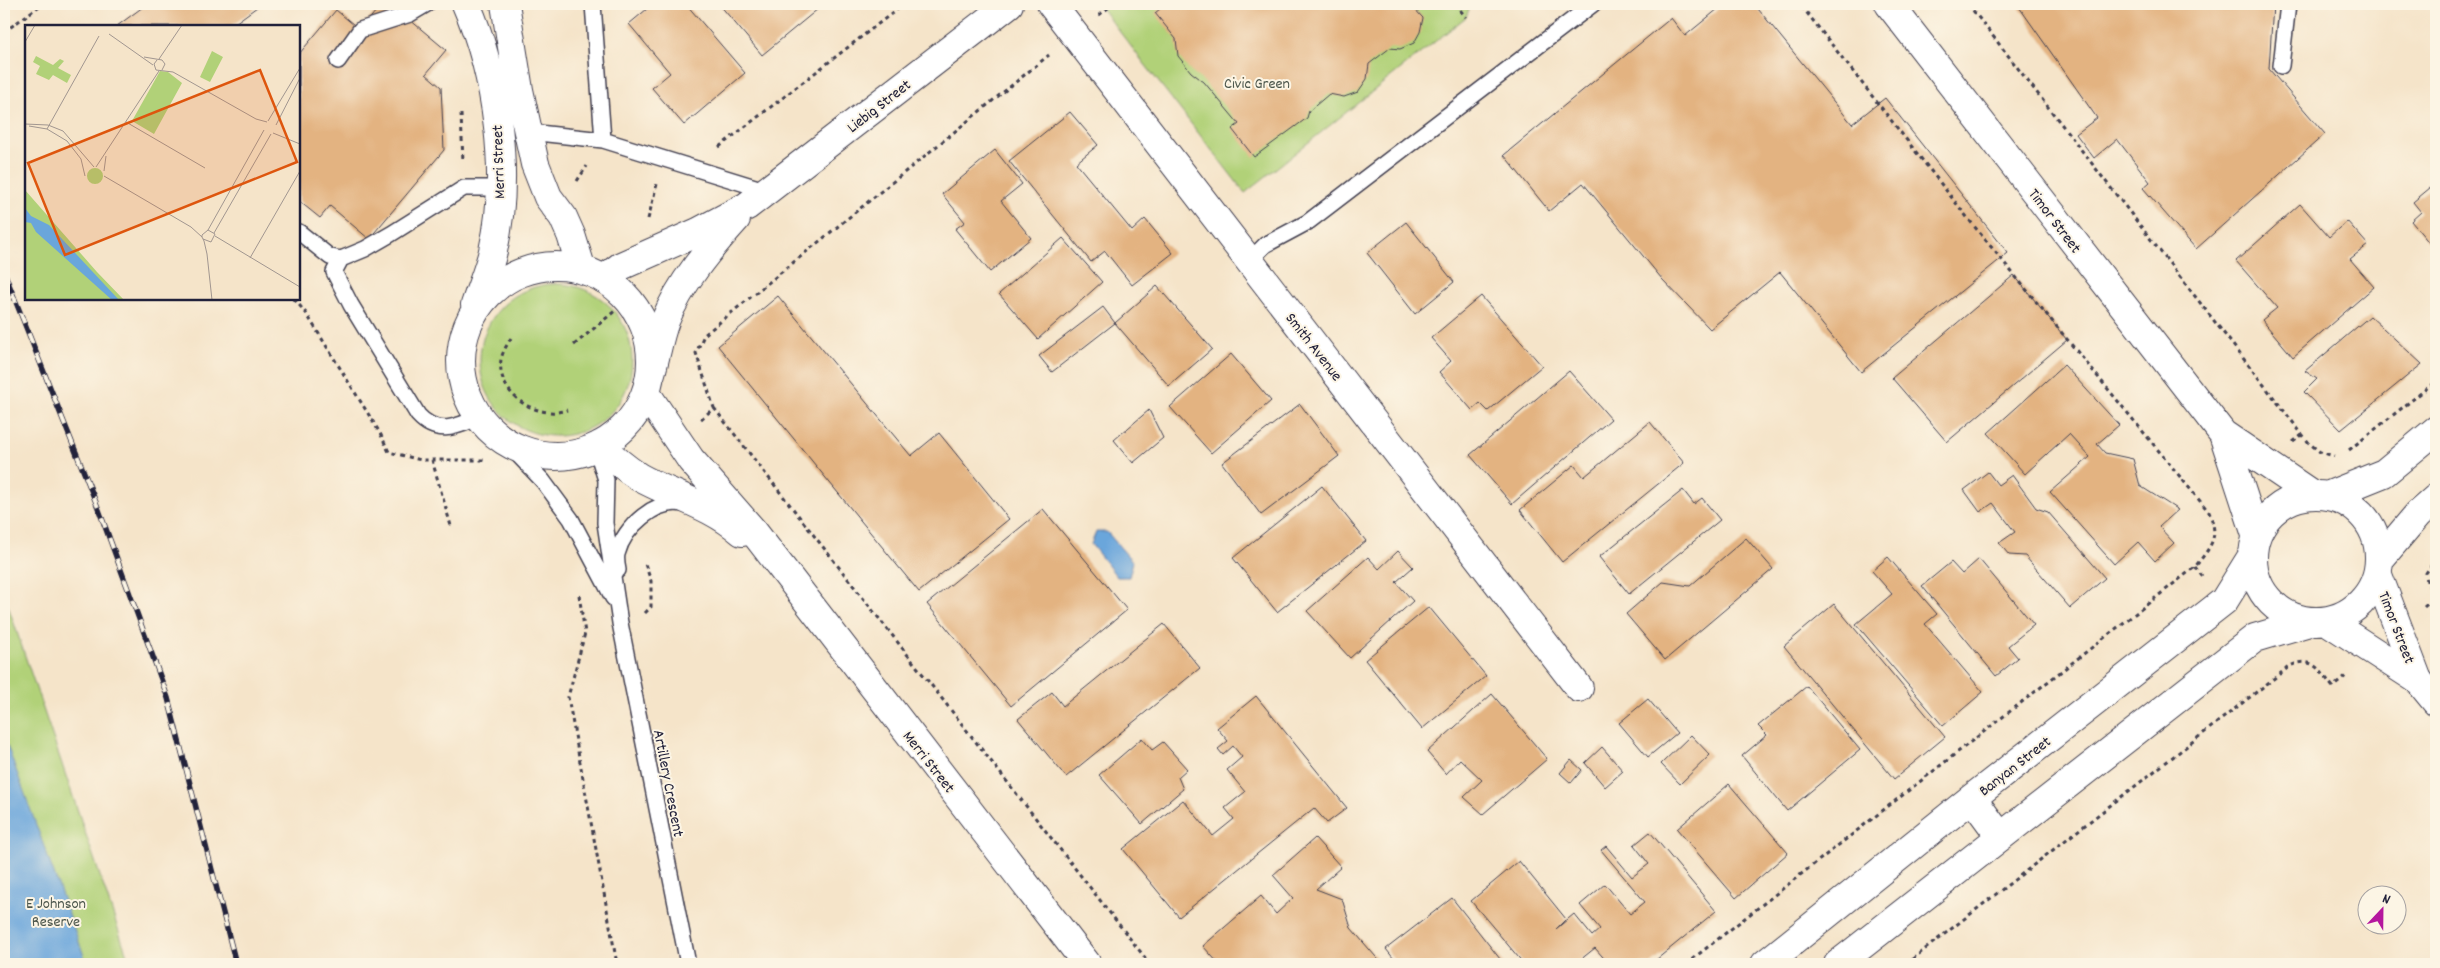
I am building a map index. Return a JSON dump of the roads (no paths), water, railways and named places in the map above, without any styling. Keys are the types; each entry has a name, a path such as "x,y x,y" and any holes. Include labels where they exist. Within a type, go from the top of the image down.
{"street":[{"name":"Merri Street","path":"466,4 490,80 497,128 500,188 493,250 469,320 462,341 460,363 463,384 471,404 498,452 556,456 580,454 598,447 625,427 637,411 648,383 650,342 645,325 629,300 593,274 555,265 520,273 490,292 469,320"},
{"name":"Merri Street","path":"505,4 519,90 539,177 548,197 563,217 593,274"},
{"name":"Liebig Street","path":"593,274 621,266 698,232 757,198 1009,4"},
{"name":"Smith Avenue","path":"1051,4 1579,688"},
{"name":"Timor Street","path":"1890,4 2223,434 2320,495"},
{"name":"Liebig Street","path":"648,383 665,321 672,305 698,265 757,198"},
{"name":"Merri Street","path":"648,383 691,460 732,505 774,558 1087,964"},
{"path":"2318,621 2293,618 2268,600 2259,587 2253,572 2254,546 2266,519 2279,506 2295,498 2320,495 2384,472 2436,430"},
{"name":"Timor Street","path":"2223,434 2254,546"},
{"name":"Merri Street","path":"598,447 641,477 692,500 734,525 774,558"},
{"path":"2320,495 2341,499 2364,516 2378,542 2379,567"},
{"path":"1838,964 2255,638 2344,616 2359,605 2370,592 2379,567 2418,514 2436,498"},
{"name":"Banyan Street","path":"1765,964 1972,798 2224,601 2254,546"},
{"name":"Timor Street","path":"2379,567 2418,680"},
{"name":"Timor Street","path":"2318,621 2418,680 2436,702"},
{"path":"1972,798 2000,836"}],"lane":[{"path":"338,62 360,30 410,14 427,4"},
{"path":"593,4 603,140"},
{"path":"1249,261 1264,245 1308,222 1593,4"},
{"path":"2281,66 2288,4"},
{"path":"530,132 603,140 693,168 757,198"},
{"path":"300,233 330,257 341,259 365,249 391,234 464,188 500,188"},
{"path":"341,259 334,272 351,305 422,420 436,428 452,428 479,417"},
{"name":"Artillery Crescent","path":"598,447 606,480 605,523 618,608 688,964"},
{"name":"Artillery Crescent","path":"498,452 543,481 571,519 618,608"},
{"path":"618,608 617,554 632,526 653,509 677,502 691,506 734,525"}],"water":[{"path":"1096,532 1107,532 1133,562 1129,577 1117,577 1091,544"},
{"path":"4,737 87,964 4,964"}],"railway":[{"path":"4,272 99,510 168,698 236,964"}],"park label":[{"name":"Civic Green","path":"1257,82"},
{"name":"E Johnson Reserve","path":"56,911"}]}
